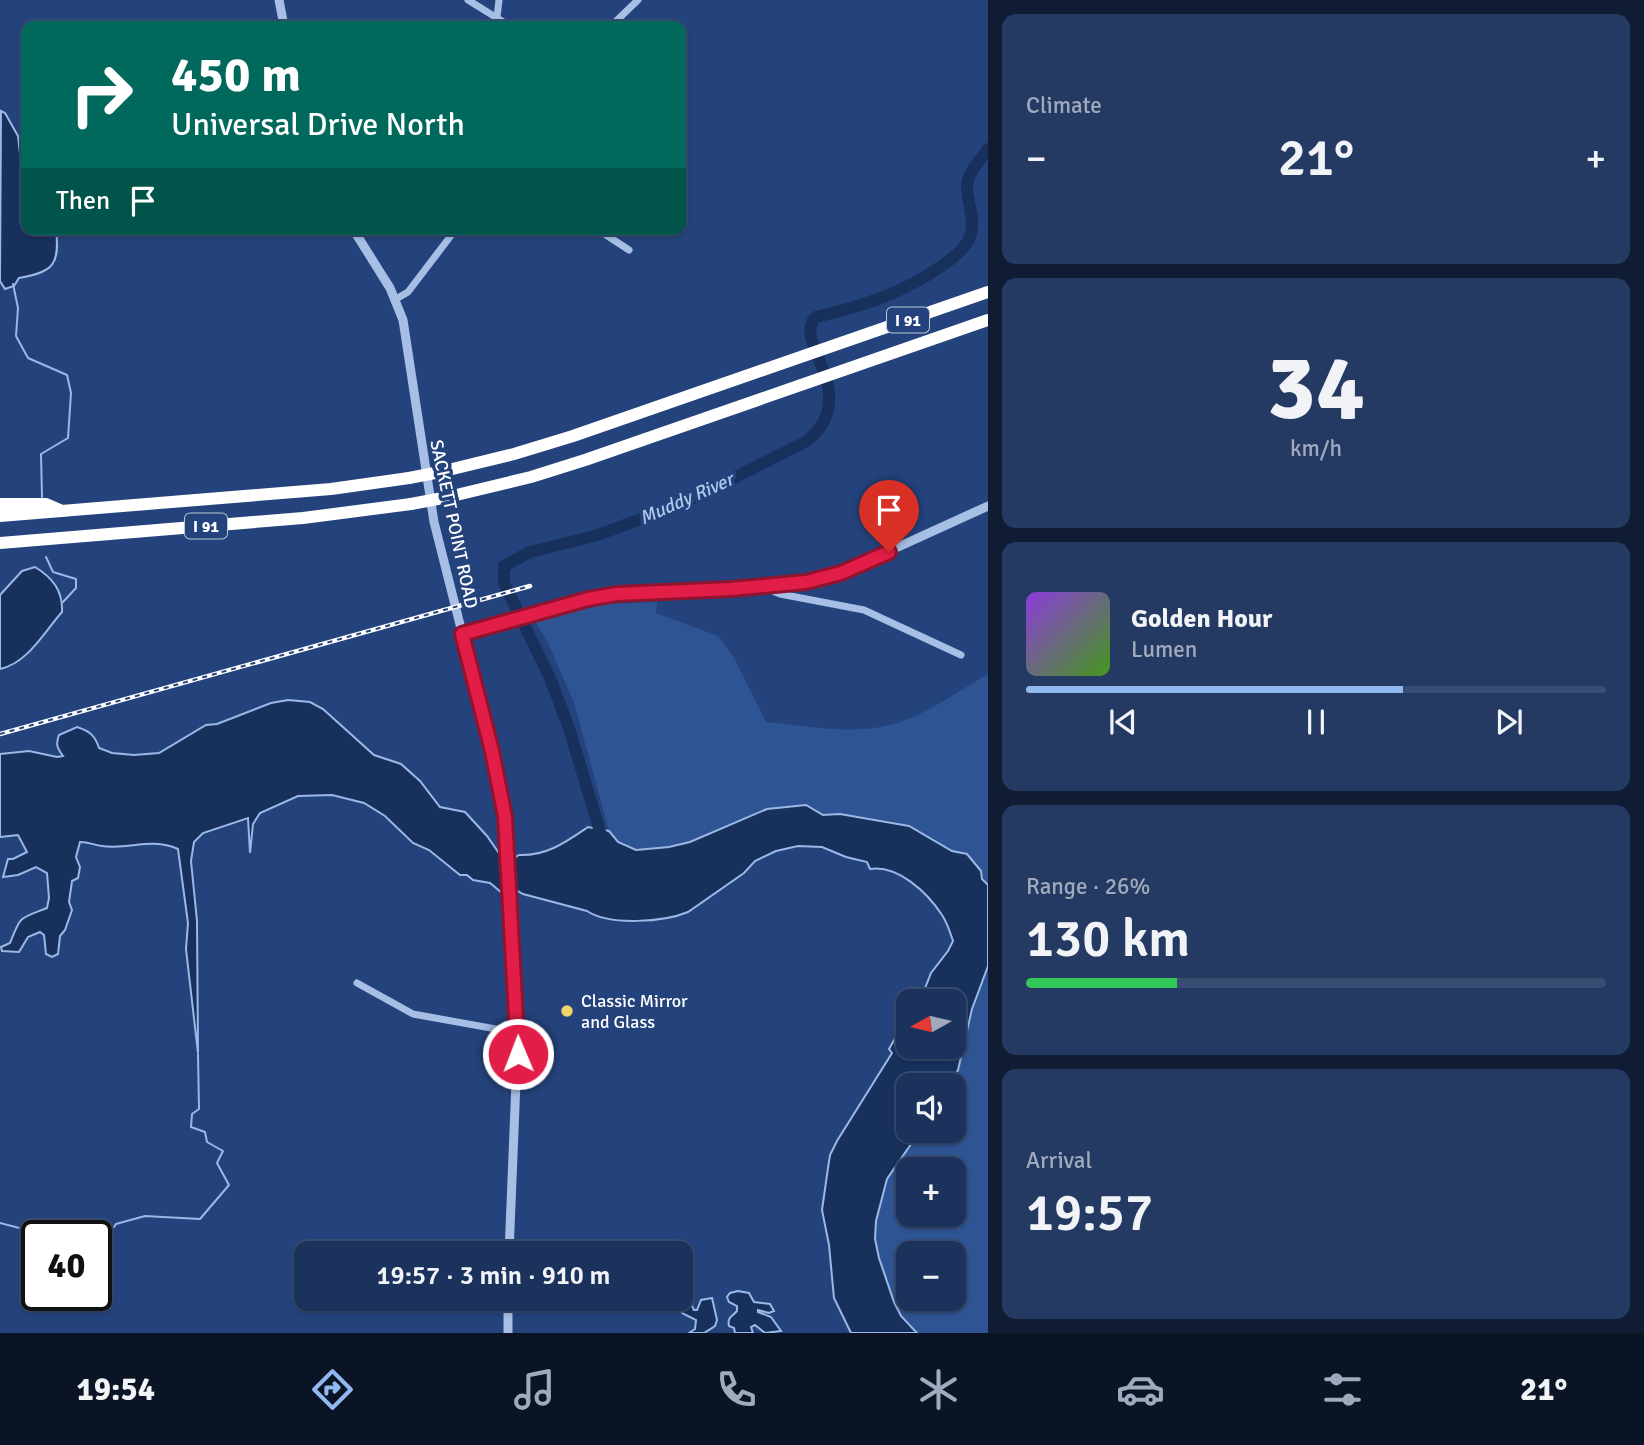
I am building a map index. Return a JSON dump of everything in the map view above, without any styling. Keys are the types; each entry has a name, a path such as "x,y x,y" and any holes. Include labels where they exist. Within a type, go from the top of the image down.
{"highway":[{"name":"I 91","path":"0,516 331,489 440,472 541,446 988,292"},
{"name":"I 91","path":"0,543 292,519 447,497 551,471 988,320"},
{"path":"0,504 46,504 62,511"}],"street":[{"path":"279,0 283,21"},
{"path":"468,0 503,21"},
{"path":"497,17 499,0"},
{"path":"614,21 638,0"},
{"name":"SACKETT POINT ROAD","path":"357,235 396,299 405,330 421,452 434,522 496,768 505,817 518,1033 509,1241"},
{"path":"396,299 408,292 451,235"},
{"path":"606,235 629,250"},
{"path":"462,634 588,599 616,594 764,587 806,582 841,573 988,506"},
{"path":"764,587 780,594 864,610 961,655"},
{"path":"357,983 413,1014 518,1033"},
{"path":"508,1311 508,1333"}],"shaded area":[{"path":"1,111 5,113 18,136 21,157 21,235 56,235 57,251 52,264 40,273 19,278 14,286 5,289 0,281"},
{"path":"35,567 47,576 59,591 62,612 27,654 10,666 0,669 0,595 22,571"},
{"path":"657,602 656,613 718,636 733,656 766,722 832,729 881,727 920,714 988,674 988,885 971,858 963,852 952,851 912,827 840,814 823,815 806,805 767,809 690,842 669,847 636,850 618,842 609,831 574,703 548,643 535,621 604,604"},
{"path":"288,700 310,702 323,709 374,755 401,764 420,781 440,807 465,812 503,859 547,851 588,827 609,831 618,842 636,850 669,847 690,842 767,809 806,805 823,815 840,814 909,826 952,851 967,854 988,885 988,966 972,1009 966,1035 966,989 925,989 931,973 953,941 950,931 936,906 920,889 891,871 870,869 867,862 822,847 798,846 776,851 755,861 744,873 688,912 652,920 623,921 597,916 516,890 502,893 490,883 460,875 429,850 413,843 385,816 364,803 332,795 298,796 260,813 253,824 250,853 248,818 203,833 194,842 191,861 197,921 198,1053 186,949 188,923 178,849 158,844 112,847 80,842 76,857 80,867 78,878 72,881 69,902 72,910 60,936 58,954 52,957 46,954 44,935 40,932 28,937 19,952 2,951 1,947 10,943 22,919 47,908 49,898 47,873 36,867 18,875 3,877 8,859 27,852 18,835 0,837 0,754 29,751 63,756 57,742 59,735 77,727 91,734 99,748 112,753 159,753 206,725 217,724 271,703"},
{"path":"988,966 988,1333 917,1333 898,1311 966,1311 966,1241 896,1241 896,1306 879,1258 875,1239 876,1217 887,1179 896,1166 896,1227 966,1227 966,1157 902,1157 912,1143 966,1143 966,1073 956,1073 961,1059 966,1059 966,1035 972,1009"},
{"path":"896,1037 896,1059 961,1059 956,1073 896,1073 896,1143 912,1143 902,1157 896,1157 896,1166 887,1179 876,1221 875,1239 896,1311 917,1333 851,1333 834,1298 829,1245 822,1210 830,1155 892,1053 889,1049"},
{"path":"738,1291 749,1293 754,1302 770,1304 774,1311 758,1312 771,1317 781,1331 765,1333 755,1325 751,1327 753,1333 735,1333 734,1328 729,1326 729,1321 737,1311 737,1306 729,1302 727,1297"},
{"path":"712,1298 717,1320 715,1326 704,1333 689,1333 695,1329 696,1320 682,1313 693,1311 693,1308 697,1310 701,1300"}],"waterway":[{"name":"Muddy River","path":"604,845 569,728 550,678 504,583 504,566 530,552 598,535 686,502 807,441 823,423 829,405 828,387 810,327 816,317 898,291 928,275 960,251 967,243 972,227 967,192 969,176 988,149"},
{"path":"13,284 18,308 16,336 28,358 67,375 71,393 68,438 41,454 42,497"},
{"path":"46,557 53,572 76,579 76,588 63,602"},
{"path":"112,1230 116,1224 145,1216 200,1219 229,1185 217,1163 223,1151 207,1142 205,1132 191,1127 192,1114 199,1109 198,1054"},
{"path":"0,1223 21,1228"}],"railway":[{"path":"0,734 530,586"}],"place":[{"name":"Classic Mirror and Glass","path":"567,1011"}],"route":[{"path":"518,1054 505,817 492,751 462,634 588,599 616,594 764,587 806,582 841,573 889,552"}]}
